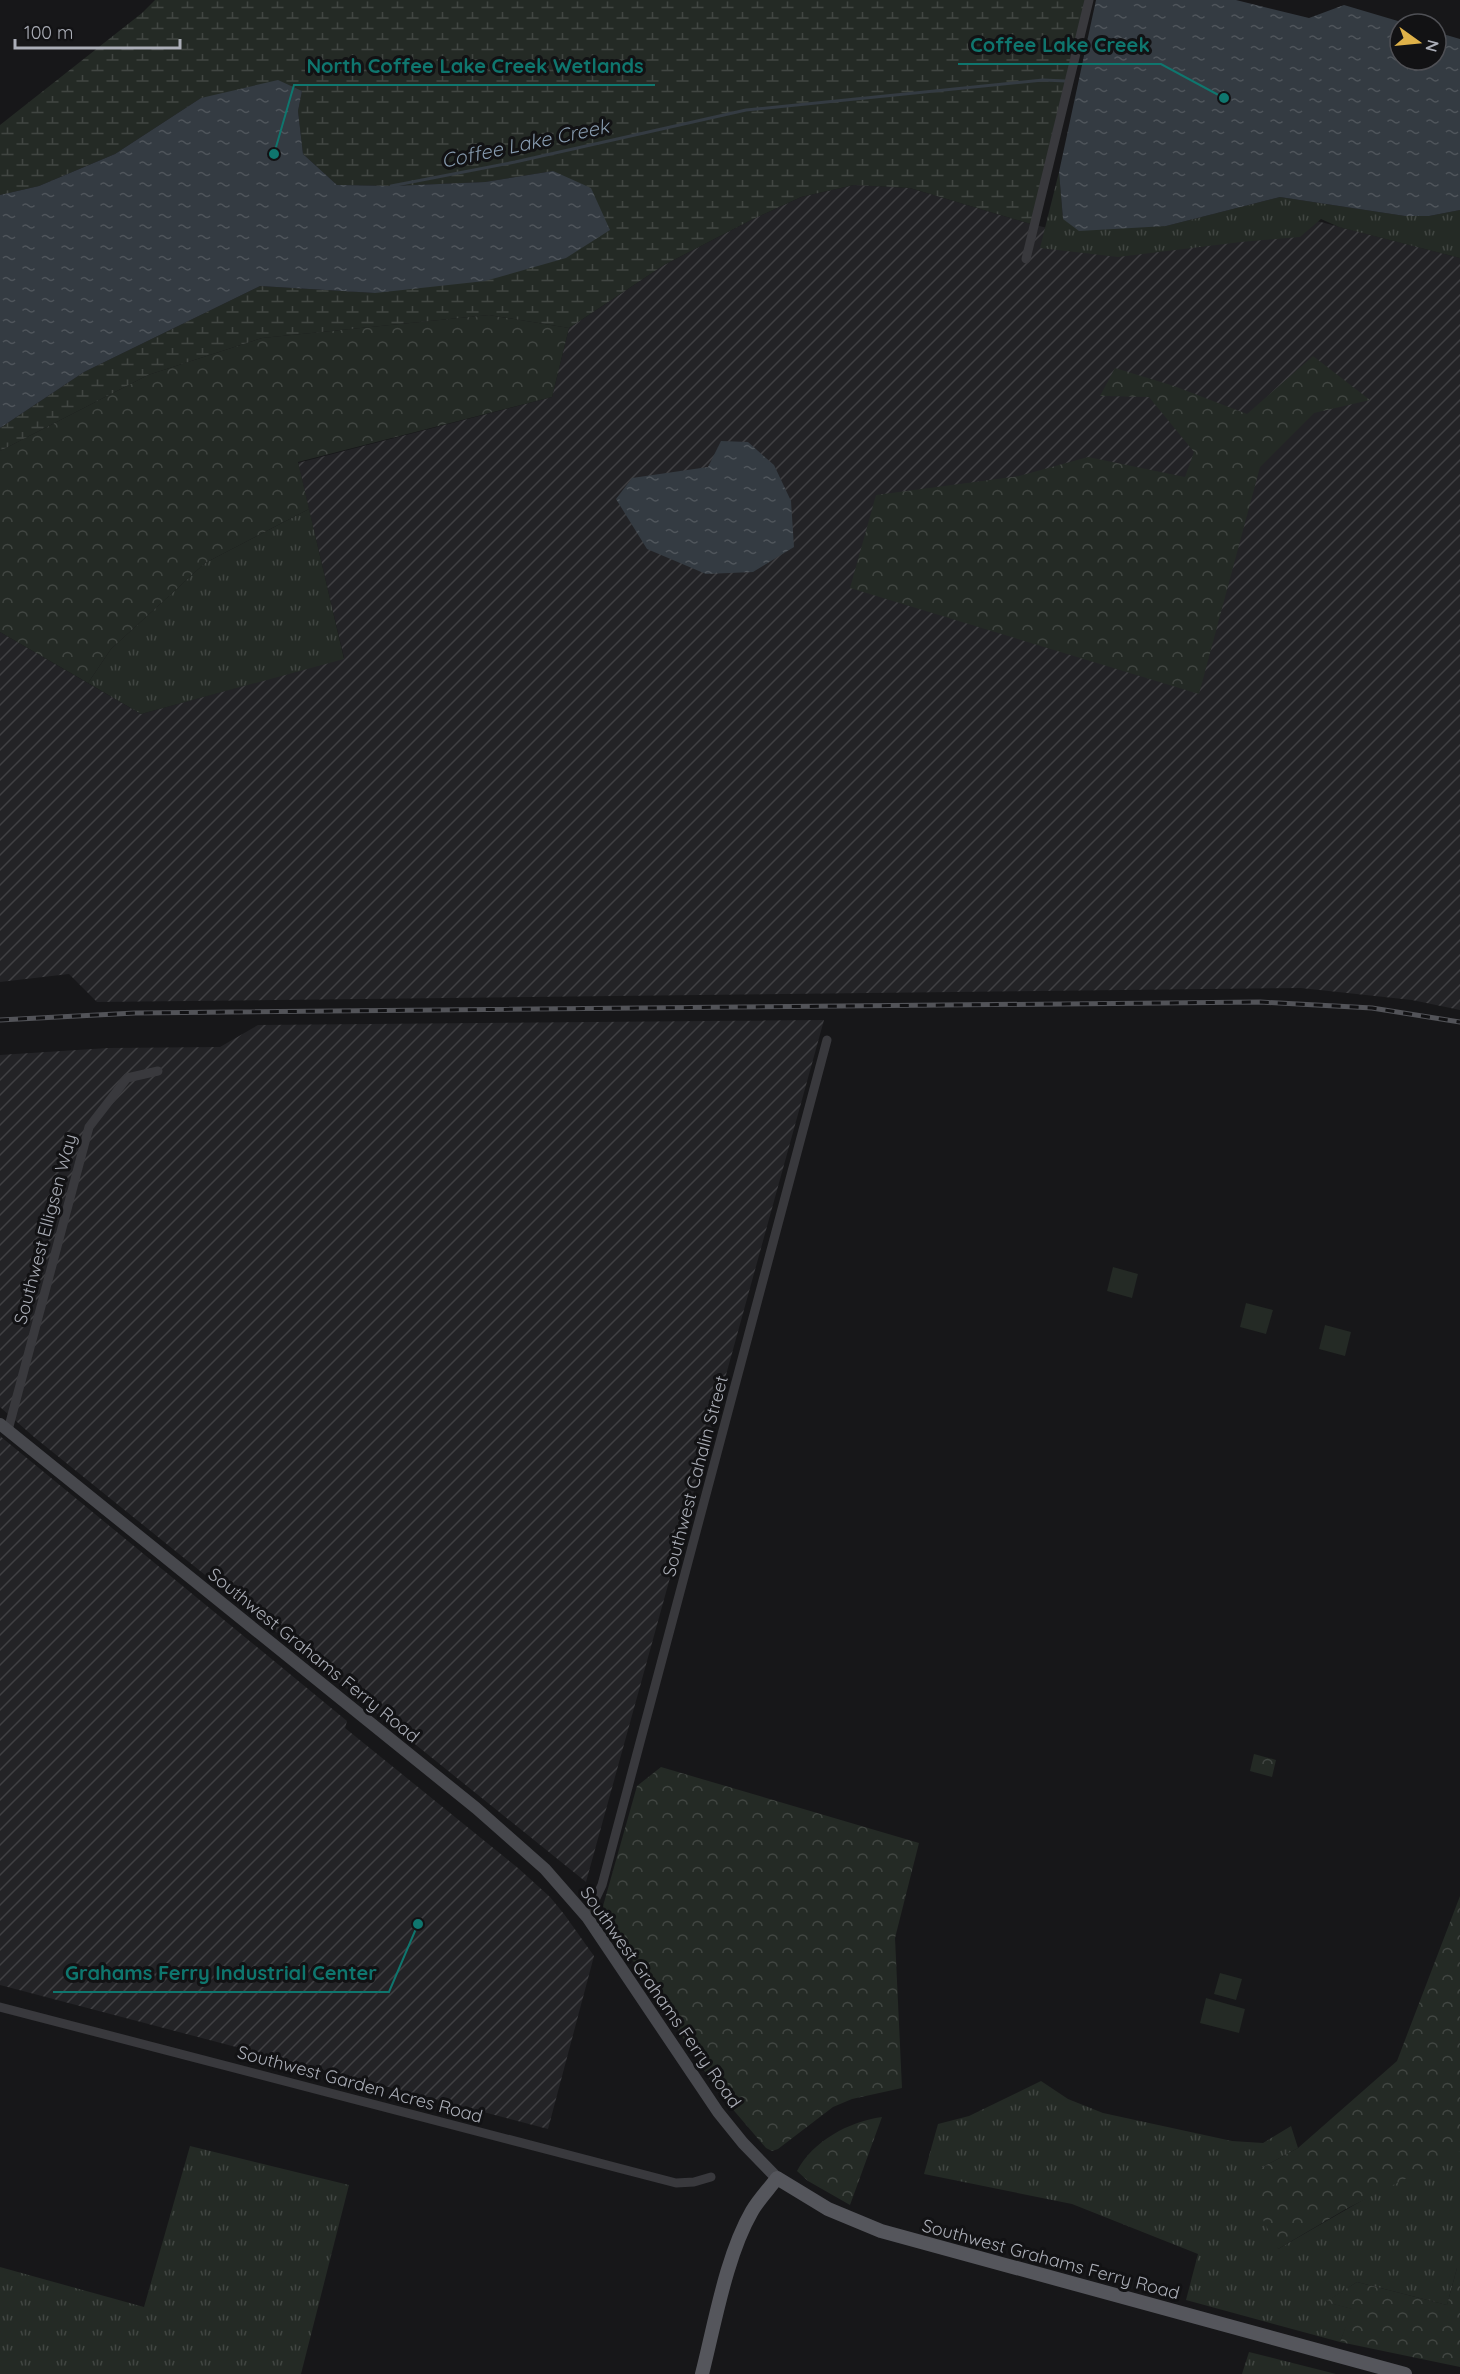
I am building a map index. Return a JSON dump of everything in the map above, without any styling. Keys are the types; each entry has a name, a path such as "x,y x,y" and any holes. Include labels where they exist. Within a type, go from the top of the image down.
{"main road":[{"name":"Southwest Grahams Ferry Road","path":"4,1427 476,1808 545,1869 587,1917 718,2112 743,2143 777,2178 828,2209 881,2231 1405,2374"},
{"path":"702,2374 735,2251 752,2210 777,2178"}],"street":[{"path":"1026,259 1089,0"},
{"name":"Southwest Cahalin Street","path":"587,1917 605,1874 827,1040"},
{"name":"Southwest Elligsen Way","path":"4,1427 89,1127 127,1078 158,1071"},
{"name":"Southwest Garden Acres Road","path":"0,2007 676,2183 694,2182 711,2177"}],"shaded area":[{"path":"854,185 910,188 1031,224 1105,242 1313,220 1460,258 1460,1010 1412,1000 1301,988 97,1002 69,974 0,982 0,632 141,714 344,658 298,463 552,397 569,328 664,265 753,219 801,197"},
{"path":"824,1020 586,1882 34,1437 0,1407 0,1055 108,1048 220,1047 258,1025"},
{"path":"0,1436 347,1721 345,1728 518,1868 550,1897 564,1914 594,1956 548,2129 0,1985"}],"green space":[{"path":"155,0 1086,0 1031,224 910,188 854,185 801,197 753,219 664,265 569,328 489,315 262,338 148,375 0,451 0,428 84,372 260,286 375,293 553,171 485,182 393,186 337,185 303,154 298,111 302,91 201,98 115,154 39,186 0,195 0,125 142,13"},
{"path":"1059,172 1063,219 1166,226 1280,197 1405,216 1429,216 1460,210 1460,258 1339,227 1321,219 1300,237 1118,257 1040,248"},
{"path":"489,315 569,328 552,397 298,462 309,509 205,563 111,649 88,683 0,632 0,451 148,375 262,338"},
{"path":"1313,356 1370,400 1314,413 1260,467 1199,694 850,588 876,495 1019,476 1088,457 1185,477 1194,452 1149,397 1100,396 1115,368 1174,386 1247,414"},
{"path":"309,509 344,659 141,714 88,683 111,649 205,563"},
{"path":"1113,1267 1138,1274 1132,1298 1107,1291"},
{"path":"1246,1303 1273,1310 1266,1334 1240,1327"},
{"path":"1325,1325 1351,1332 1345,1356 1319,1349"},
{"path":"1254,1754 1276,1760 1272,1777 1250,1771"},
{"path":"661,1767 919,1843 895,1938 902,2088 852,2099 833,2107 778,2149 772,2151 766,2148 718,2092 606,1919 603,1906 637,1786"},
{"path":"1460,1896 1460,2151 1346,2209 1278,2249 1261,2216 1261,2168 1298,2148 1397,2061"},
{"path":"1220,1973 1242,1979 1236,2000 1214,1994"},
{"path":"1206,1998 1245,2009 1239,2033 1200,2023"},
{"path":"1041,2081 1068,2099 1103,2113 1232,2141 1263,2143 1291,2126 1298,2148 1261,2168 1278,2249 1460,2144 1460,2268 1457,2268 1447,2305 1357,2282 1326,2302 1353,2309 1340,2342 1186,2300 1198,2254 1072,2204 924,2174 938,2124 969,2116"},
{"path":"882,2117 850,2205 808,2181 797,2171 812,2151 844,2128"},
{"path":"190,2146 349,2185 301,2374 0,2374 0,2267 144,2307"},
{"path":"1457,2268 1460,2268 1460,2367 1340,2342 1352,2309 1325,2302 1357,2282 1447,2305"},
{"path":"1249,2352 1336,2374 1242,2374"}],"water":[{"path":"1096,0 1236,0 1309,18 1344,5 1388,18 1388,72 1448,72 1448,36 1460,39 1460,210 1429,216 1405,216 1280,197 1166,226 1079,231 1063,219 1059,172"},
{"path":"278,80 302,91 298,111 303,154 337,185 393,186 485,182 553,171 591,188 610,230 566,258 485,281 375,293 260,286 84,372 0,428 0,195 39,186 115,154 201,98"},
{"path":"721,441 748,442 774,465 791,501 794,547 753,572 706,574 647,549 616,499 632,478 708,467"}],"waterway":[{"name":"Coffee Lake Creek","path":"391,186 515,162 746,110 1043,80 1066,81"}],"railway":[{"path":"0,1020 135,1013 1260,1002 1372,1008 1460,1022"}],"place":[{"name":"Coffee Lake Creek","path":"1224,98"},
{"name":"North Coffee Lake Creek Wetlands","path":"274,154"},
{"name":"Grahams Ferry Industrial Center","path":"418,1924"}]}
